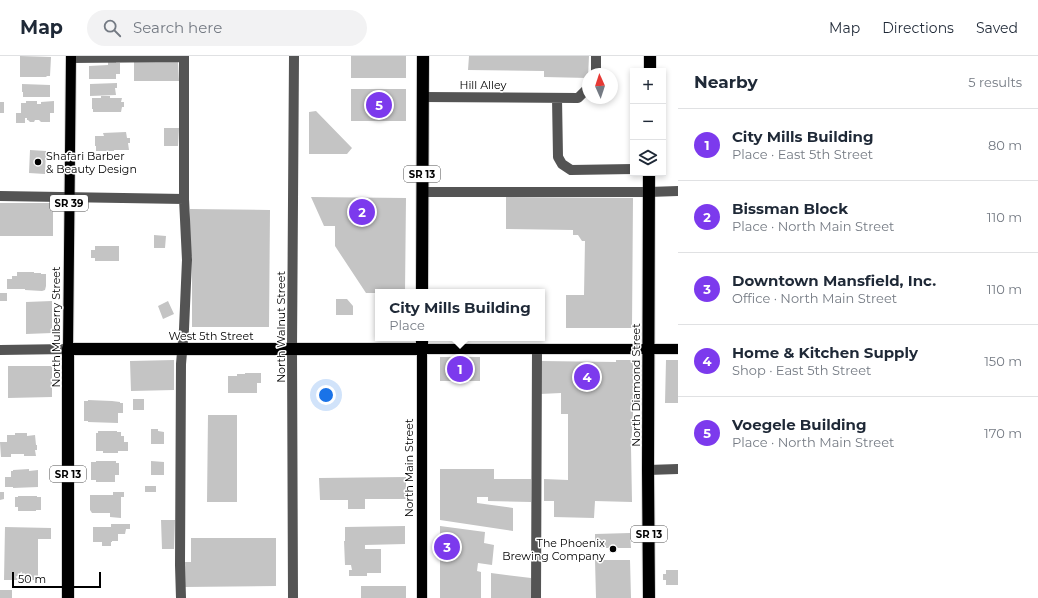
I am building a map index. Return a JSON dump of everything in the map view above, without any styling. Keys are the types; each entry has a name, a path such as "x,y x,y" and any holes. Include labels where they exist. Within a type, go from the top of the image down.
{"highway":[{"name":"SR 13","path":"422,289 423,56"},
{"path":"650,56 650,68"},
{"name":"North Diamond Street","path":"649,176 649,598"},
{"name":"West 5th Street","path":"68,349 292,349 422,344"},
{"name":"North Mulberry Street","path":"68,349 68,598"}],"main road":[{"name":"North Mulberry Street","path":"68,349 71,57"},
{"path":"422,344 537,349 678,349"},
{"name":"North Main Street","path":"422,344 422,598"}],"street":[{"path":"71,57 184,56 184,199 187,260 181,364 181,598"},
{"name":"North Walnut Street","path":"292,598 294,56"},
{"path":"596,56 596,68"},
{"name":"Hill Alley","path":"423,97 578,98 582,94"},
{"path":"557,98 558,157 562,164 571,170 630,169"},
{"path":"422,192 678,191"},
{"path":"0,196 184,199"},
{"name":"West 5th Street","path":"0,350 68,349"},
{"path":"536,598 537,349"},
{"path":"648,470 678,469"}],"building":[{"path":"20,56 51,57 50,76 20,77"},
{"path":"351,56 406,56 406,78 351,78"},
{"path":"469,56 589,56 588,68 582,68 582,78 544,77 544,71 468,70"},
{"path":"108,62 120,63 120,74 116,74 116,79 89,79 89,66 108,65"},
{"path":"134,62 178,62 179,81 134,81"},
{"path":"117,83 117,88 115,88 116,95 90,96 90,84"},
{"path":"22,84 50,85 50,97 23,97"},
{"path":"351,89 406,89 406,121 351,121"},
{"path":"101,96 122,98 121,102 124,102 124,107 122,107 121,112 93,112 92,98 101,98"},
{"path":"26,101 37,101 37,104 41,104 41,102 54,101 54,113 50,113 50,122 35,120 34,122 30,122 27,118 25,118 25,123 16,123 16,113 21,113 21,103 26,103"},
{"path":"0,102 4,102 4,113 0,113"},
{"path":"316,111 352,148 347,154 309,154 309,112"},
{"path":"164,128 179,128 178,146 164,146"},
{"path":"126,132 127,138 130,138 130,143 128,143 129,150 96,151 95,136 104,136 103,133"},
{"name":"Shafari Barber & Beauty Design","path":"30,150 46,151 45,174 29,173"},
{"path":"311,197 406,198 405,289 375,289 375,293 366,293 335,246 335,226 324,226"},
{"path":"506,197 633,198 632,328 566,328 566,295 584,295 585,241 582,241 578,235 573,235 573,230 506,229"},
{"path":"0,203 53,203 53,236 0,236"},
{"path":"190,209 270,210 269,327 192,327 192,256 190,256"},
{"path":"154,235 166,236 165,248 154,248"},
{"path":"95,246 119,246 119,261 95,261 95,258 91,258 91,250 95,250"},
{"path":"17,272 46,274 45,290 7,289 7,279 12,279 12,276 17,276"},
{"path":"0,293 7,293 7,301 0,301"},
{"path":"336,299 347,299 353,306 353,315 336,315"},
{"path":"52,301 52,333 26,334 26,302"},
{"path":"168,301 174,314 163,319 158,306"},
{"path":"440,357 480,357 480,381 440,381"},
{"path":"174,360 174,390 131,391 130,361"},
{"path":"616,360 633,360 633,413 631,447 632,502 595,501 594,518 554,517 554,501 544,501 544,479 568,480 568,414 561,414 561,393 540,394 541,361 616,362"},
{"path":"666,360 678,360 678,403 665,403"},
{"path":"8,366 52,366 52,397 8,398"},
{"path":"261,373 261,383 257,383 257,393 228,393 228,376 237,376 237,374"},
{"path":"133,399 144,399 144,410 133,410"},
{"path":"88,400 123,403 123,413 118,413 118,423 84,421 84,401"},
{"path":"208,415 237,415 237,502 207,502"},
{"path":"151,429 158,429 158,431 164,432 164,444 151,444"},
{"path":"98,431 121,432 121,436 124,436 124,442 128,442 128,451 103,453 103,451 96,451 96,433 98,433"},
{"path":"15,433 27,433 27,436 35,435 37,445 37,450 35,450 36,456 11,454 11,457 1,457 0,442 7,442 7,435 15,435"},
{"path":"116,461 116,463 119,463 119,475 115,475 115,482 96,482 96,480 91,480 91,462"},
{"path":"151,461 164,462 164,475 151,475"},
{"path":"29,469 29,471 38,470 38,487 5,487 5,477 11,477 11,471"},
{"path":"440,469 494,469 494,479 531,479 531,502 488,501 488,497 477,497 477,503 513,508 513,531 440,520"},
{"path":"406,477 406,499 365,499 365,509 348,509 348,500 320,500 319,478"},
{"path":"145,486 156,486 156,492 145,492"},
{"path":"0,492 4,492 4,499 0,500"},
{"path":"113,492 124,492 124,497 121,497 121,518 110,517 110,513 92,513 90,510 90,495 113,495"},
{"path":"15,497 41,497 41,510 18,511 18,507 15,507"},
{"path":"161,520 175,520 174,549 162,549"},
{"path":"111,524 130,524 130,529 126,529 125,534 118,534 118,541 112,541 111,546 102,546 102,542 93,542 93,527 111,527"},
{"path":"405,526 405,544 365,545 365,549 381,549 381,573 367,573 367,576 349,576 349,570 352,570 351,565 345,565 345,527"},
{"path":"440,526 485,532 484,543 494,545 492,565 478,563 477,571 481,572 481,598 440,598"},
{"path":"5,527 51,528 51,539 38,539 38,580 4,580"},
{"path":"630,533 631,548 595,548 595,534"},
{"path":"191,538 276,538 276,586 184,587 184,562 191,562"},
{"path":"595,560 630,560 631,598 596,598"},
{"path":"666,570 678,570 678,585 666,585 666,580 663,580 663,574 666,574"},
{"path":"491,573 531,578 531,598 491,598"},
{"path":"361,586 406,586 406,598 361,598"},
{"path":"0,590 12,590 12,598 0,598"}],"place":[{"name":"Voegele Building","path":"379,105"},
{"name":"Shafari Barber & Beauty Design","path":"38,162"},
{"name":"Bissman Block","path":"362,212"},
{"name":"City Mills Building","path":"460,369"},
{"name":"Home & Kitchen Supply","path":"587,377"},
{"name":"Downtown Mansfield, Inc.","path":"447,547"},
{"name":"The Phoenix Brewing Company","path":"613,549"}]}
